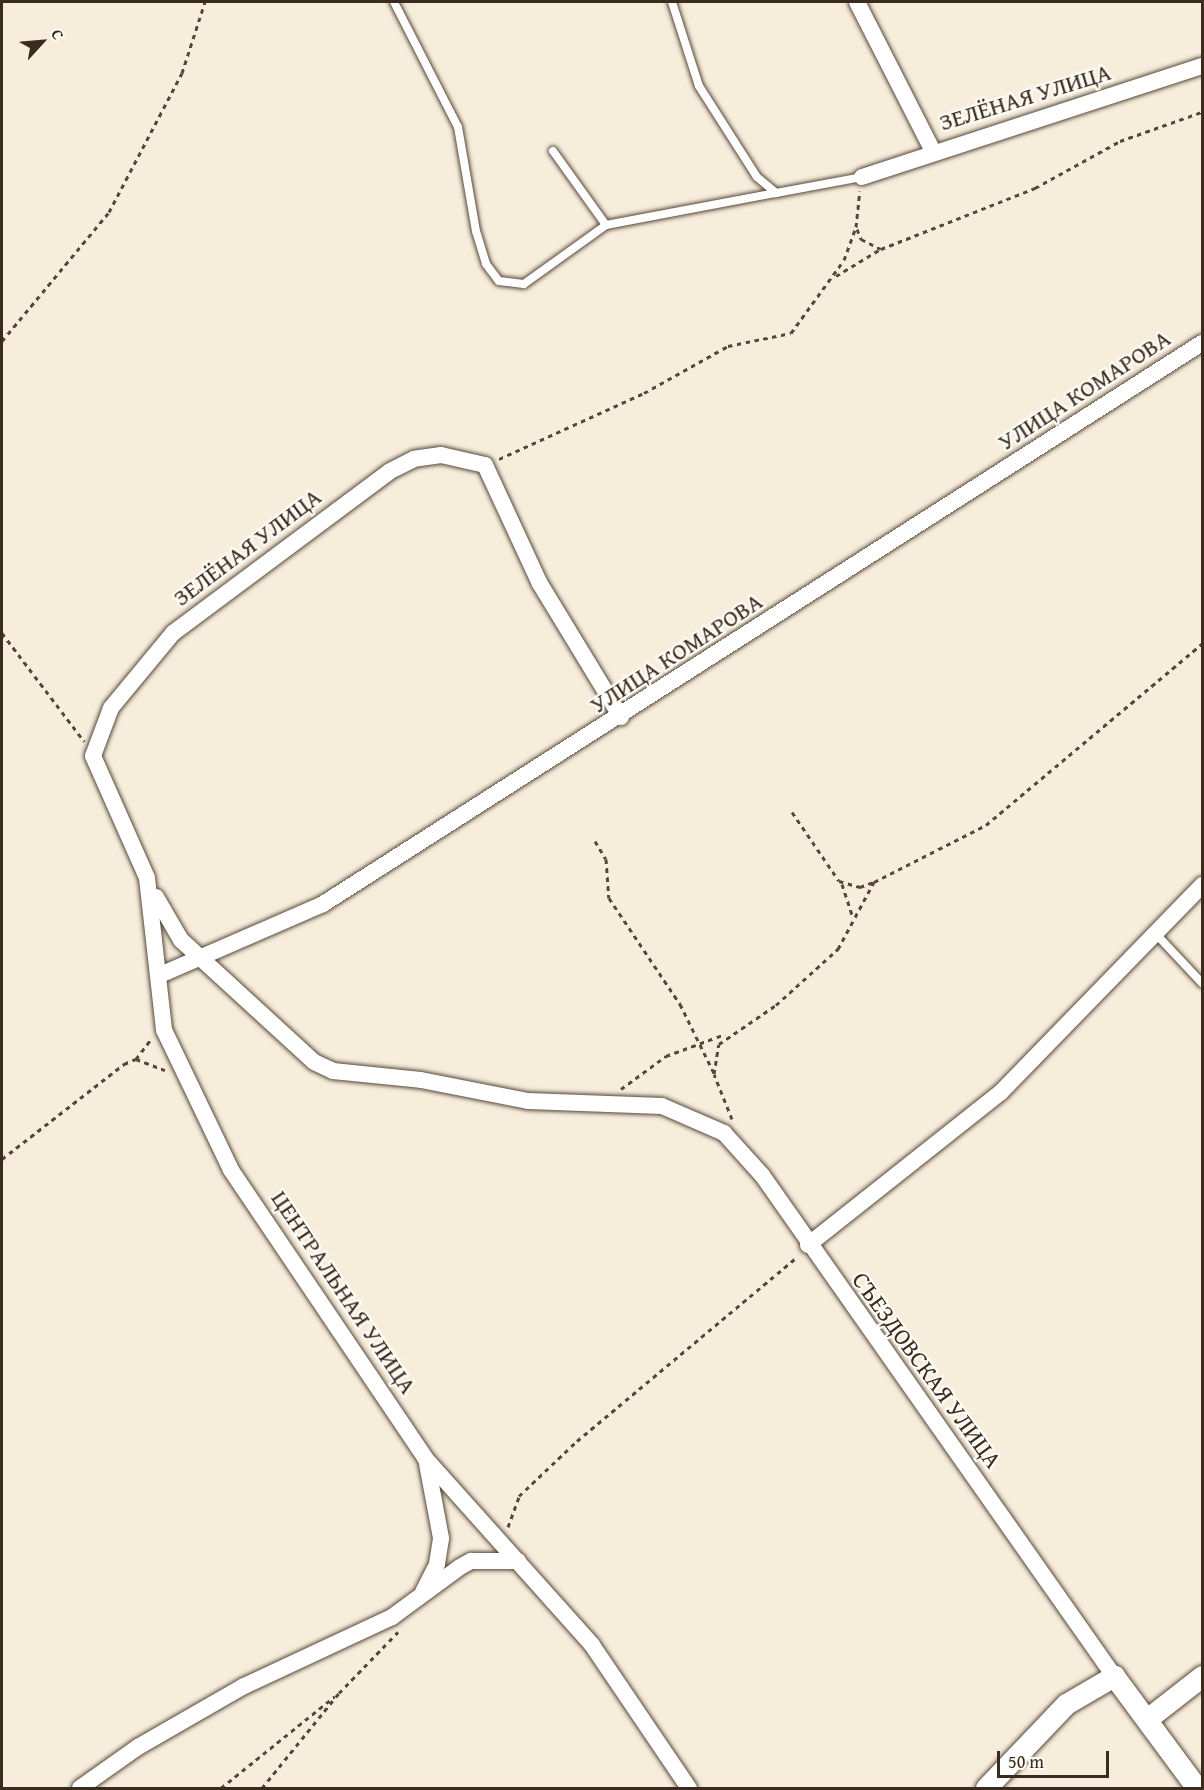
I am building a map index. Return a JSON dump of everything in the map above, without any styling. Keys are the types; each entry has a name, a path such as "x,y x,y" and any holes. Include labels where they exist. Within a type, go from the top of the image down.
{"street":[{"path":"857,2 933,151"},
{"name":"ЗЕЛЁНАЯ УЛИЦА","path":"862,177 933,151 1203,66"},
{"name":"УЛИЦА КОМАРОВА","path":"159,975 323,904 621,717 1203,343"},
{"name":"ЗЕЛЁНАЯ УЛИЦА","path":"93,756 101,724 140,671 173,633 256,566 414,459 441,455 485,465"},
{"path":"485,465 540,584 621,717"},
{"name":"ЦЕНТРАЛЬНАЯ УЛИЦА","path":"93,756 147,878 164,1030 189,1087 231,1170 425,1458 598,1653 689,1788"},
{"name":"СЪЕЗДОВСКАЯ УЛИЦА","path":"147,878 171,926 314,1062 333,1071 421,1080 528,1101 662,1106 684,1112 724,1133 745,1153 808,1245 1071,1608 1114,1676"},
{"path":"808,1245 1001,1092 1203,885"},
{"path":"419,1600 437,1564 441,1538 425,1458"},
{"path":"80,1788 192,1714 419,1600 471,1561 518,1561"},
{"path":"986,1788 1066,1704 1114,1676 1197,1788"},
{"path":"1147,1719 1203,1676"}],"lane":[{"path":"394,2 458,127 476,231 486,264 500,281 524,284 606,225 862,177"},
{"path":"672,2 699,86 757,177 776,193"},
{"path":"553,151 606,225"},
{"path":"1155,933 1203,983"}],"path":[{"path":"2,341 109,212 182,73 205,2"},
{"path":"834,278 881,249 1035,188 1120,141 1203,112"},
{"path":"485,465 644,393 728,346 790,333 834,278 856,227 862,177"},
{"path":"856,227 861,239 881,249"},
{"path":"2,633 93,756"},
{"path":"839,881 860,887 874,882 986,825 1203,644"},
{"path":"792,812 839,881 853,906 854,921"},
{"path":"596,841 609,869 609,898 699,1041 734,1124"},
{"path":"618,1090 699,1041 727,1034 762,1016 814,974 838,949 874,882"},
{"path":"714,1074 714,1057 727,1034"},
{"path":"2,1159 124,1064 153,1062 189,1087"},
{"path":"504,1546 519,1496 808,1245"},
{"path":"262,1788 339,1693 402,1624"},
{"path":"221,1788 339,1693"}]}
